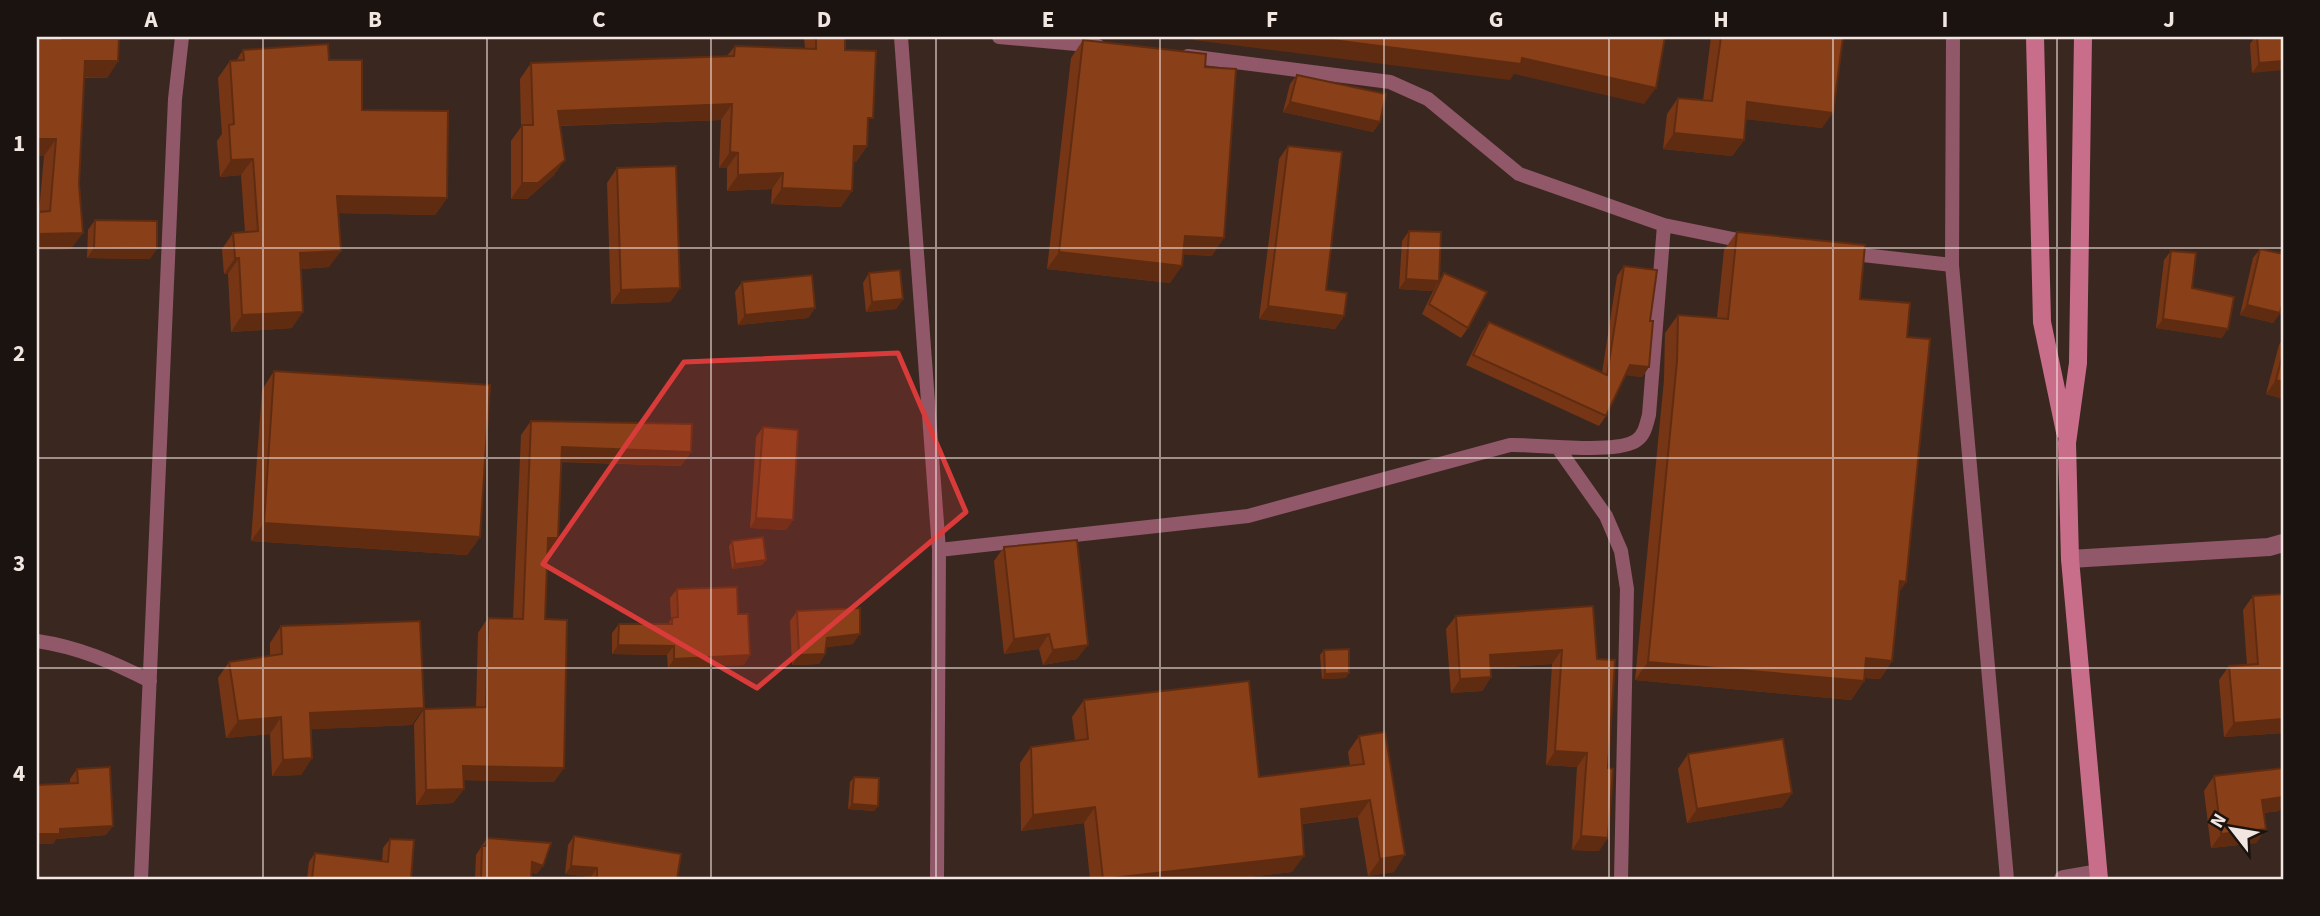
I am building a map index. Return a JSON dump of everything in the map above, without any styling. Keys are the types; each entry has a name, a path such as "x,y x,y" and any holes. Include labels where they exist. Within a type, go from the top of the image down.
{"main road":[{"path":"2035,37 2042,322 2067,443"},
{"path":"2082,37 2078,362 2067,443 2070,559 2099,876"}],"street":[{"path":"2070,559 2269,547 2283,543"},
{"path":"2063,879 2099,876"}],"lane":[{"path":"141,879 175,99 182,37"},
{"path":"901,37 939,550 937,879"},
{"path":"999,37 1108,47"},
{"path":"1954,37 1952,265 2007,879"},
{"path":"1176,54 1390,82 1428,99 1519,174 1664,225 1765,245"},
{"path":"939,550 1248,516 1510,446 1532,444 1558,448 1618,446 1635,442 1644,432 1649,415 1664,225"},
{"path":"1832,252 1952,265"},
{"path":"1558,448 1606,516 1621,551 1627,589 1621,879"},
{"path":"37,641 67,645 108,660 150,681"}],"highlighted area":[{"path":"898,353 966,512 757,688 543,564 684,362"}],"building":[{"path":"37,37 119,39 118,61 85,61 79,184 83,233 39,234 39,212 50,211 56,139 37,139"},
{"path":"816,37 845,37 845,50 876,51 873,118 868,118 867,146 854,146 852,191 782,188 783,173 738,175 738,153 730,152 732,104 558,111 565,160 538,183 522,183 522,125 533,125 531,63 734,56 735,46 816,49"},
{"path":"1309,37 1665,37 1656,88 1522,58 1521,64"},
{"path":"1721,37 1843,37 1833,113 1747,102 1744,140 1674,133 1678,98 1712,101"},
{"path":"2257,37 2283,37 2283,61 2259,63"},
{"path":"1083,40 1206,54 1205,67 1236,69 1224,238 1185,236 1182,266 1059,252"},
{"path":"328,44 329,60 362,60 362,110 448,111 447,198 337,196 341,251 300,253 303,312 242,315 239,258 235,258 233,233 258,231 253,159 231,160 229,125 234,124 230,61 244,60 243,50"},
{"path":"1297,75 1386,94 1380,122 1290,102"},
{"path":"1288,146 1342,152 1326,290 1347,293 1344,316 1268,306"},
{"path":"676,166 680,288 621,290 617,168"},
{"path":"95,220 157,221 157,249 94,248"},
{"path":"1409,231 1441,232 1439,281 1406,279"},
{"path":"1737,232 1865,245 1860,299 1910,303 1907,337 1930,339 1906,582 1900,581 1892,661 1866,658 1864,681 1648,662 1677,361 1678,315 1728,319"},
{"path":"2260,249 2283,254 2283,301 2280,313 2247,305"},
{"path":"2171,251 2196,253 2192,288 2234,297 2228,329 2163,319"},
{"path":"1624,266 1657,270 1650,321 1653,321 1649,367 1630,365 1606,416 1473,355 1489,322 1607,375"},
{"path":"900,270 903,299 872,302 869,273"},
{"path":"1444,273 1487,292 1468,328 1429,304"},
{"path":"812,275 815,308 745,315 742,282"},
{"path":"2283,353 2283,382 2276,380"},
{"path":"274,371 490,385 480,537 264,523"},
{"path":"531,421 692,424 691,452 562,447 558,538 548,538 545,619 567,620 564,768 463,766 464,789 426,790 424,709 486,707 488,618 523,619"},
{"path":"763,427 798,430 793,520 756,518"},
{"path":"763,537 766,560 735,564 732,541"},
{"path":"1077,540 1088,645 1053,650 1049,634 1014,639 1004,547"},
{"path":"737,587 738,614 748,614 750,655 674,659 674,646 618,645 619,624 672,624 672,618 678,617 677,589"},
{"path":"2283,594 2283,719 2234,723 2229,666 2258,664 2253,596"},
{"path":"1593,606 1597,659 1615,660 1608,768 1613,769 1608,838 1581,836 1587,753 1555,751 1562,650 1490,655 1491,677 1460,679 1456,616"},
{"path":"860,608 860,634 827,638 825,654 799,655 797,611"},
{"path":"420,621 424,708 310,713 312,758 283,760 281,717 238,721 229,662 282,654 281,626"},
{"path":"1349,649 1349,673 1325,674 1324,650"},
{"path":"1249,681 1259,777 1364,764 1359,736 1385,732 1405,855 1380,859 1370,800 1301,809 1304,856 1103,879 1095,807 1033,815 1031,747 1088,739 1084,700"},
{"path":"1783,739 1792,793 1697,809 1688,754"},
{"path":"110,767 113,826 60,829 60,834 37,834 37,785 78,783 77,769"},
{"path":"2283,768 2283,797 2262,800 2266,829 2221,834 2214,776"},
{"path":"854,777 879,778 878,806 852,804"},
{"path":"574,836 681,854 677,879 597,879 597,868 571,866"},
{"path":"487,838 551,843 543,866 532,862 531,879 481,879 482,846 486,846"},
{"path":"390,839 414,840 411,879 312,879 315,853 388,862"}]}
